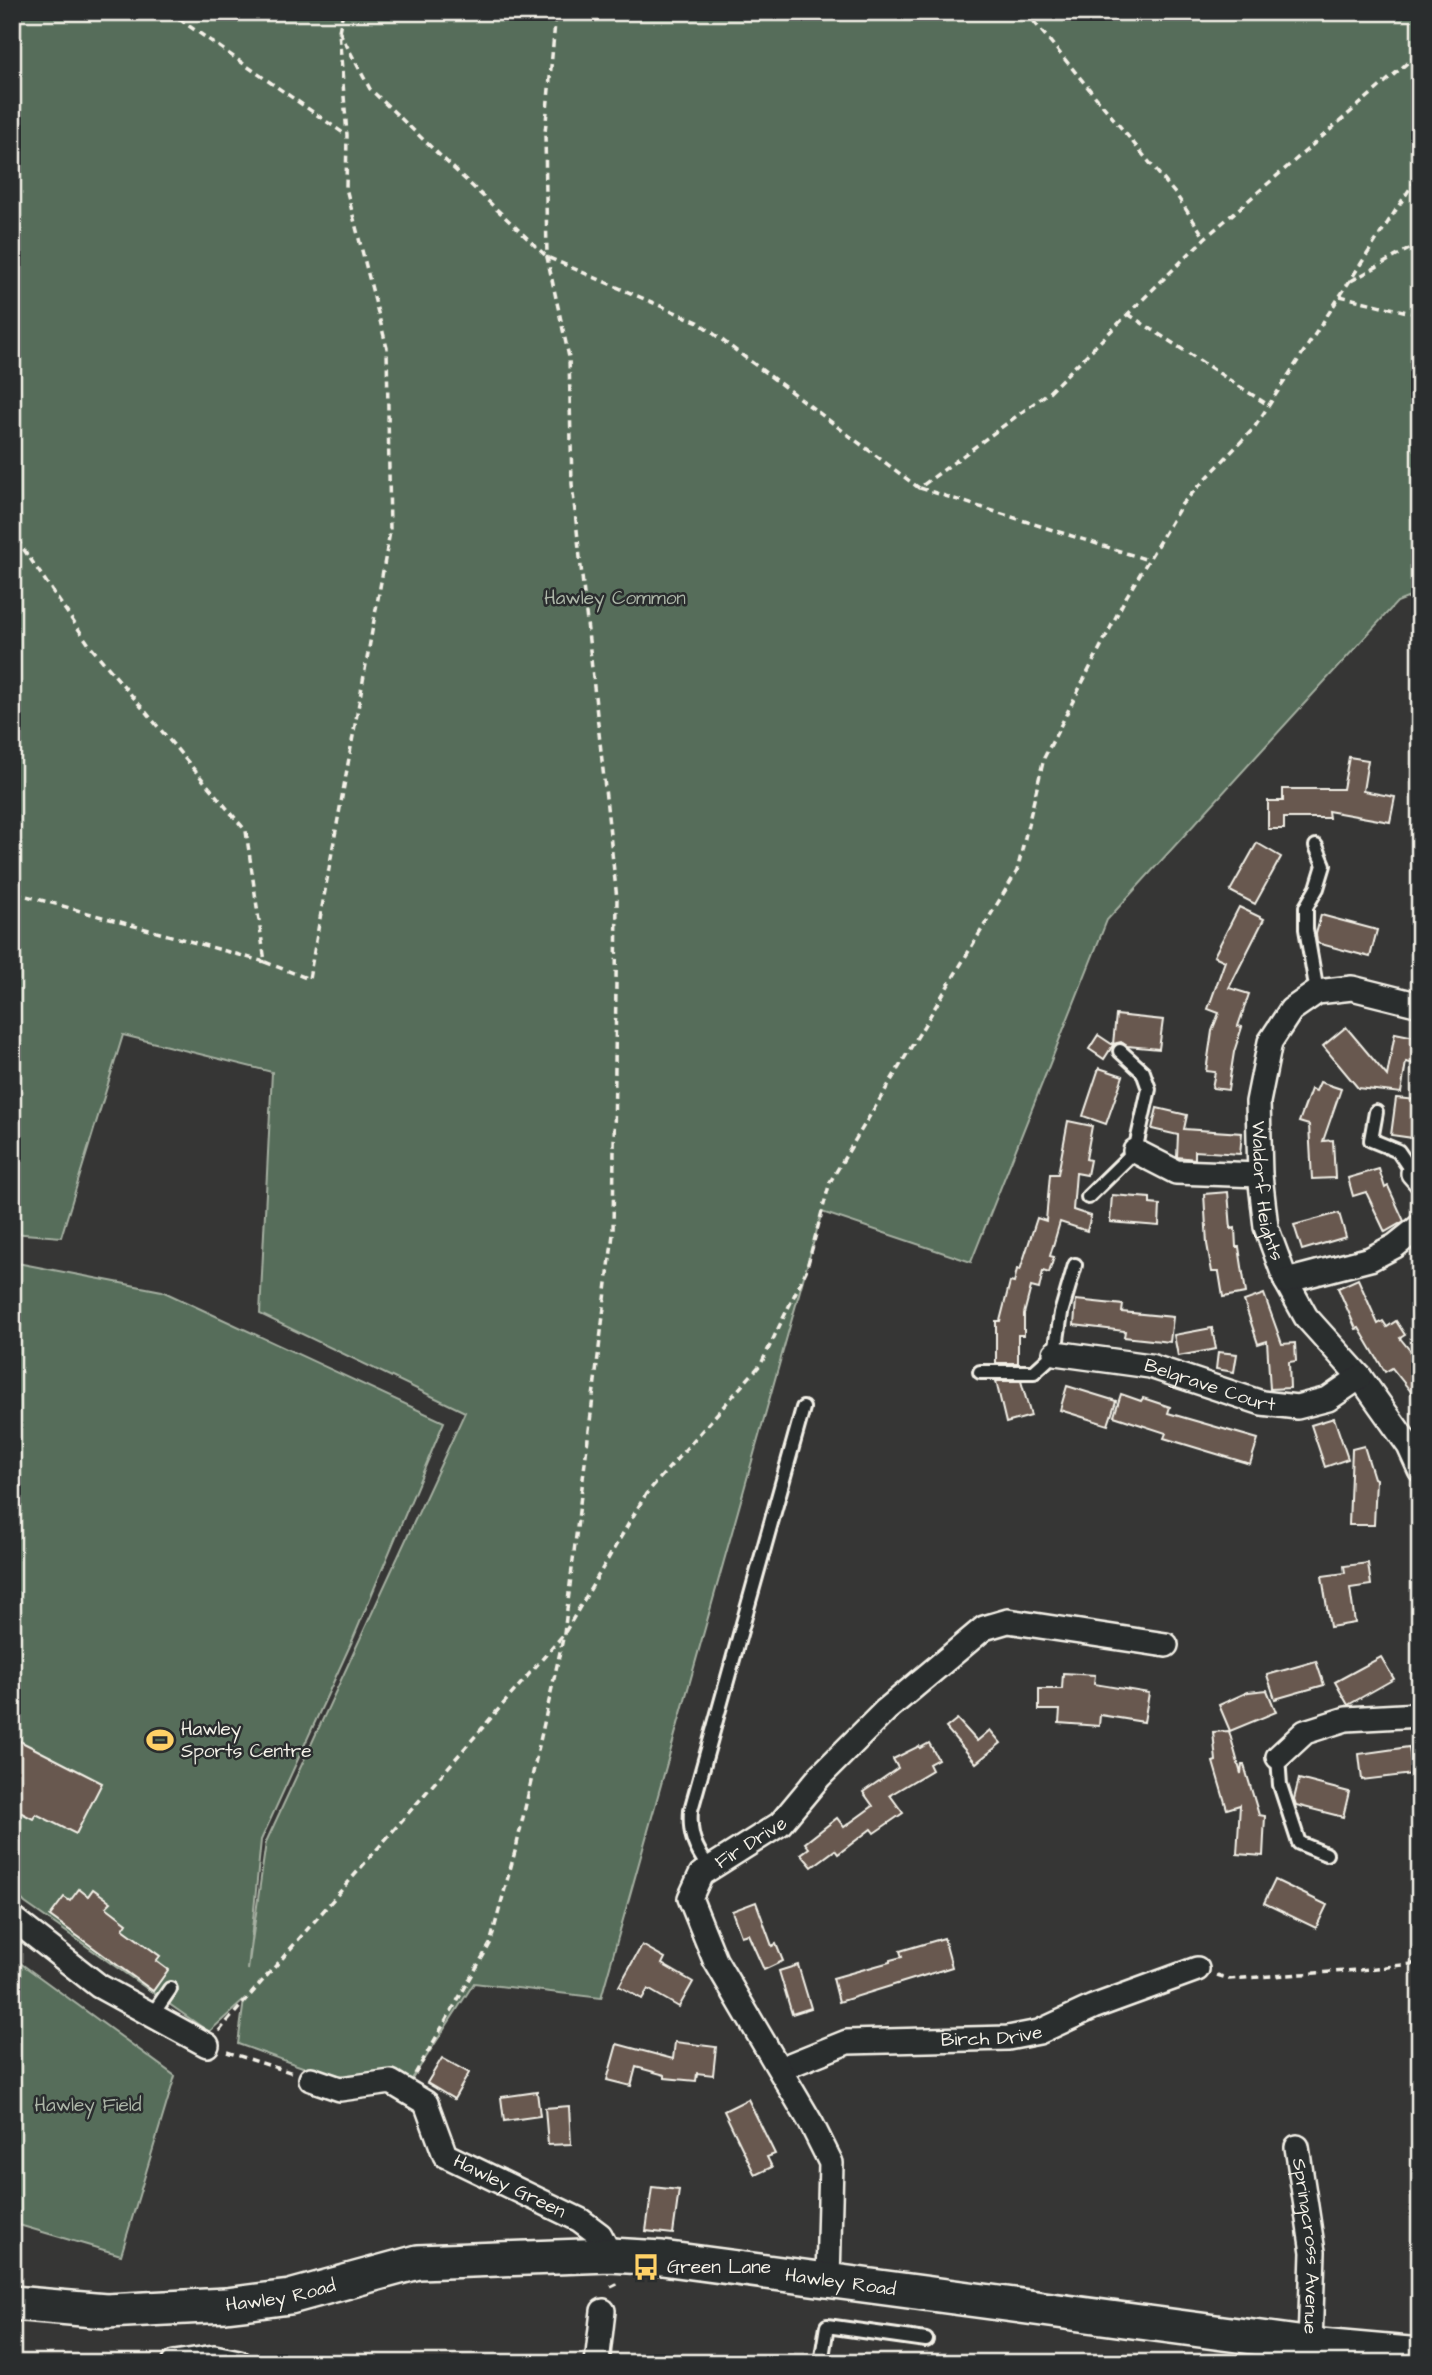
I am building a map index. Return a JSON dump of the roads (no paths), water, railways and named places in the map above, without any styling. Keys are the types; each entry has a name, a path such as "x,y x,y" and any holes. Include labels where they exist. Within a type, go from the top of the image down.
{"main road":[{"name":"Hawley Road","path":"12,2303 106,2311 226,2305 290,2297 418,2262 610,2255 662,2258 828,2279 1316,2351 1420,2356"}],"street":[{"path":"1317,992 1352,988 1420,1005"},
{"name":"Waldorf Heights","path":"1317,992 1291,1010 1269,1042 1258,1102 1260,1175 1266,1227 1286,1281 1306,1317 1360,1377 1409,1446 1420,1470"},
{"path":"1135,1151 1175,1172 1260,1175"},
{"path":"1286,1281 1370,1259 1395,1247 1420,1226"},
{"name":"Belgrave Court","path":"1055,1353 1150,1366 1262,1403 1297,1407 1328,1399 1360,1377"},
{"name":"Fir Drive","path":"828,2279 831,2162 715,1960 690,1898 701,1874 780,1824 820,1776 886,1710 984,1628 1008,1621 1166,1645"},
{"path":"1278,1757 1305,1732 1346,1719 1420,1714"},
{"path":"12,1918 99,1986 207,2045"},
{"name":"Birch Drive","path":"780,2070 847,2042 1008,2038 1039,2032 1093,2007 1197,1969"},
{"name":"Hawley Green","path":"311,2080 340,2089 391,2082 410,2093 426,2103 445,2155 580,2220 600,2235 610,2255"},
{"name":"Springcross Avenue","path":"1297,2147 1313,2252 1316,2351"},
{"path":"597,2363 603,2311"},
{"path":"174,2363 214,2357 239,2362"}],"lane":[{"path":"1316,846 1324,865 1317,888 1306,907 1306,929 1317,992"},
{"path":"1088,1197 1135,1151 1149,1089 1143,1072 1120,1051"},
{"path":"1376,1112 1371,1140 1398,1151 1416,1177"},
{"path":"980,1372 1034,1372 1055,1353 1060,1313 1075,1265"},
{"path":"709,1868 693,1842 689,1827 691,1810 803,1408"},
{"path":"1278,1757 1280,1785 1300,1843 1326,1854"},
{"path":"152,2015 170,1989"},
{"path":"821,2363 827,2326 926,2340"}],"place":[{"name":"Hawley Sports Centre","path":"160,1740"},
{"name":"Green Lane","path":"646,2267"}],"park label":[{"name":"Hawley Common","path":"615,598"},
{"name":"Hawley Field","path":"88,2105"}]}
